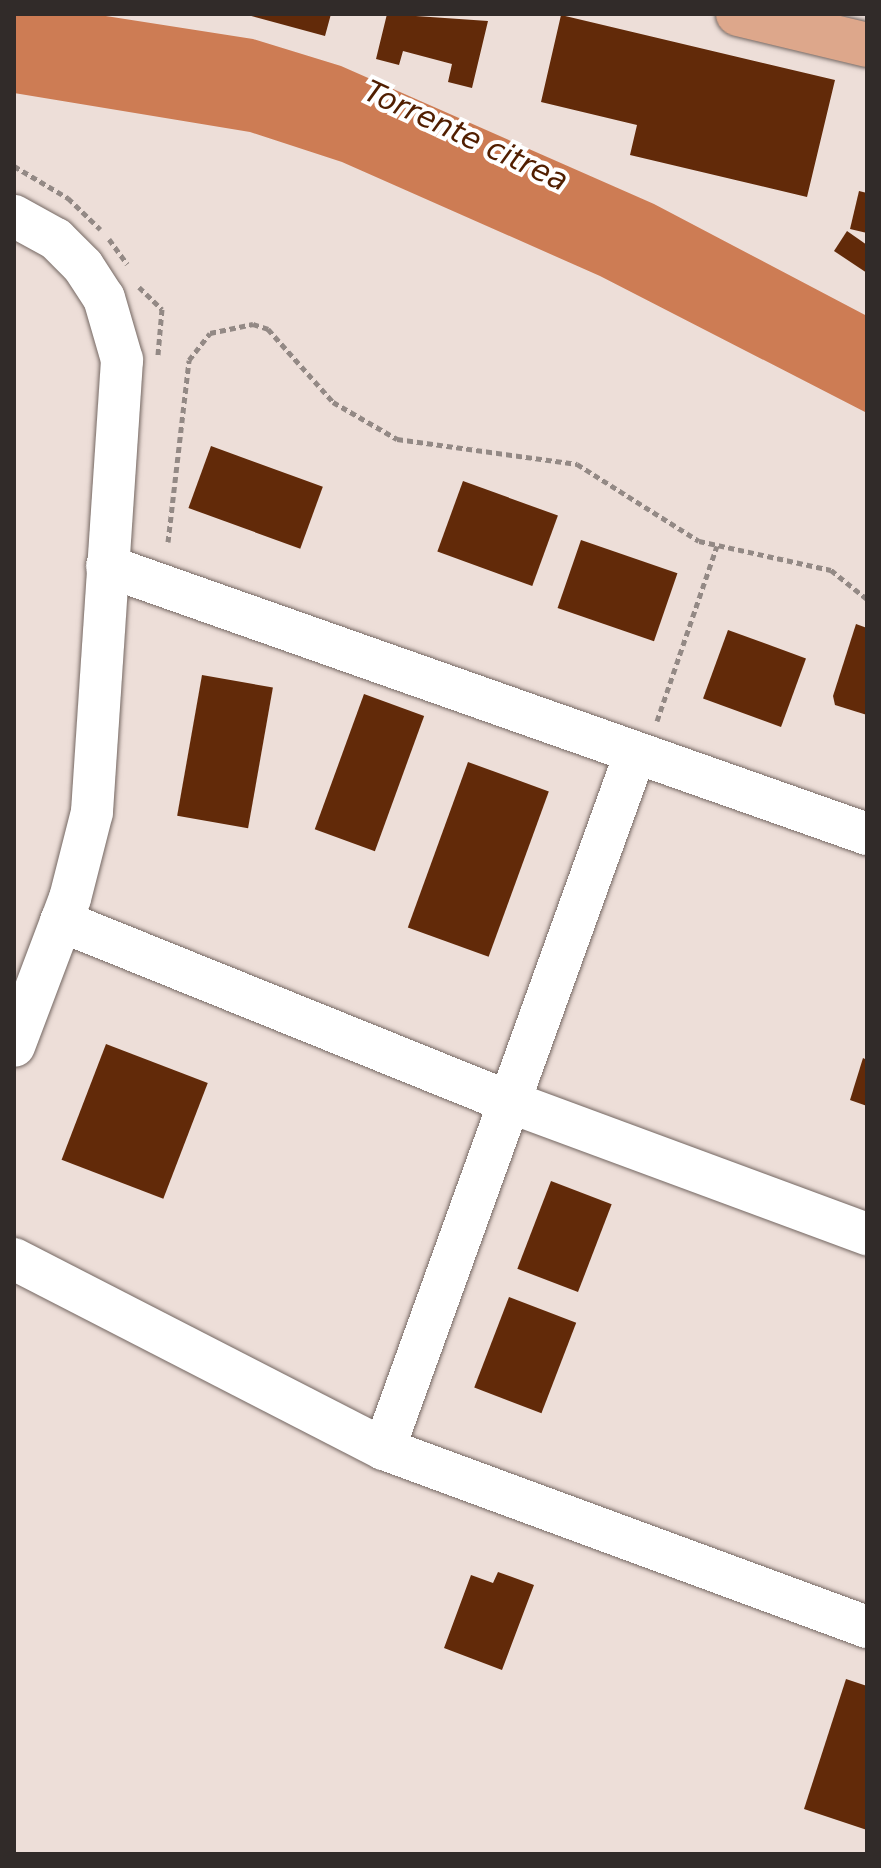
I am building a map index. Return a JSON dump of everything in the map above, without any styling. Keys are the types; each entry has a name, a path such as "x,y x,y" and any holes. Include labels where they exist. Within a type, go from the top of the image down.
{"main road":[{"path":"738,14 867,45"}],"street":[{"path":"14,216 56,239 83,266 117,333 121,391 92,812 61,921 14,1046"},
{"path":"107,566 646,737 867,834"},
{"path":"384,1449 646,737"},
{"path":"61,921 510,1102 867,1234"},
{"path":"14,1259 384,1449 867,1627"}],"path":[{"path":"168,542 184,373 198,344 238,323 268,329 333,402 397,439 577,464 717,546 831,570 867,599"},
{"path":"646,737 717,546"}],"water":[{"name":"Torrente citrea","path":"14,14 93,14 253,39 341,66 654,204 867,316 867,413 600,276 342,162 250,132 14,93"}],"building":[{"path":"244,14 331,14 325,36"},
{"path":"387,14 488,21 472,88 448,82 452,64 403,51 399,65 376,59"},
{"path":"561,15 835,80 807,197 630,155 637,125 541,102"},
{"path":"859,191 867,193 867,233 850,229"},
{"path":"847,231 867,245 867,273 834,251"},
{"path":"211,446 323,487 300,549 188,508"},
{"path":"463,481 558,516 532,586 437,551"},
{"path":"581,540 677,573 654,641 558,608"},
{"path":"856,624 867,628 867,715 835,705 833,696"},
{"path":"728,630 806,658 781,727 703,699"},
{"path":"202,675 273,688 248,828 177,816"},
{"path":"364,694 424,716 375,851 315,829"},
{"path":"468,762 549,791 489,957 408,927"},
{"path":"106,1044 208,1083 163,1199 62,1160"},
{"path":"863,1058 867,1060 867,1106 850,1100"},
{"path":"551,1181 612,1204 578,1292 517,1269"},
{"path":"509,1297 576,1323 541,1413 474,1388"},
{"path":"498,1572 534,1585 502,1670 444,1648 471,1575 493,1583"},
{"path":"846,1679 867,1686 867,1830 804,1809"}]}
